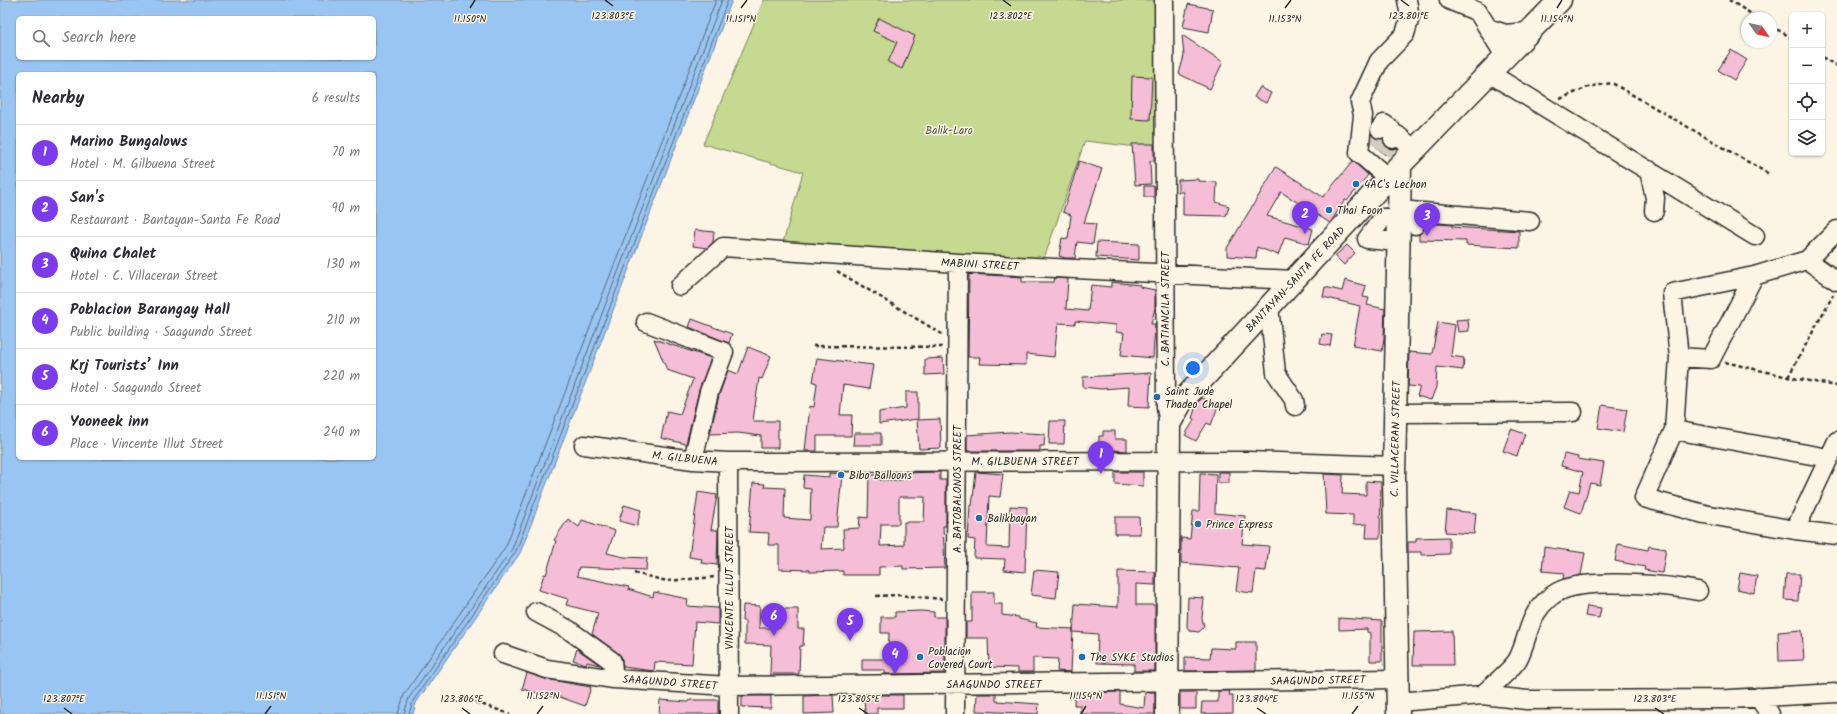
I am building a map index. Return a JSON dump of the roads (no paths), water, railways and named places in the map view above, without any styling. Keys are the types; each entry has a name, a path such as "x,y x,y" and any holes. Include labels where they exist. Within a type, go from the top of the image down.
{"main road":[{"name":"BANTAYAN-SANTA FE ROAD","path":"1169,424 1182,401 1294,280 1358,232 1365,203 1384,148 1489,73 1560,0"},
{"name":"C. VILLACERAN STREET","path":"1384,148 1404,218 1398,242 1394,466 1398,708"},
{"name":"C. BATIANCILA STREET","path":"1167,714 1167,461 1169,424"}],"street":[{"name":"C. BATIANCILA STREET","path":"1164,0 1164,273 1166,407 1169,424"},
{"path":"1384,148 1363,115 1360,102 1379,61 1405,34 1410,17 1408,0"},
{"path":"1449,0 1468,4 1478,12 1505,56"},
{"path":"1488,28 1505,34 1528,32"},
{"path":"1489,73 1755,236"},
{"path":"1649,170 1655,198 1654,210"},
{"path":"1358,232 1383,218 1530,222"},
{"path":"1837,230 1806,260 1754,276 1672,293 1679,357 1674,430 1644,498 1704,514 1795,530 1837,534"},
{"path":"1358,232 1398,242"},
{"name":"MABINI STREET","path":"680,286 723,247 958,263 1294,280"},
{"path":"1806,260 1835,288"},
{"name":"A. BATOBALONOS STREET","path":"955,714 958,263"},
{"path":"1679,357 1711,359 1754,276"},
{"path":"1269,306 1276,373 1294,400 1295,406"},
{"path":"646,322 724,352 709,392 693,460"},
{"path":"1396,412 1573,412"},
{"path":"1674,430 1828,458"},
{"path":"1795,530 1837,441"},
{"name":"M. GILBUENA","path":"584,445 693,460 728,462"},
{"name":"M. GILBUENA STREET","path":"728,462 957,460 1248,461 1394,466"},
{"name":"VINCENTE ILLUT STREET","path":"728,462 729,714"},
{"path":"1482,696 1518,659 1528,628 1540,607 1552,595 1564,589 1608,584 1664,585 1698,591"},
{"path":"536,612 570,630 612,661 614,679"},
{"name":"SAAGUNDO STREET","path":"503,654 547,669 614,679 729,686 1397,679"},
{"path":"1398,708 1482,696 1527,700 1729,699 1837,693"},
{"path":"1758,697 1770,714"}],"water":[{"path":"0,0 732,0 520,553 416,703 413,714 0,714"}],"tunnel":[{"path":"1369,141 1380,129"},
{"path":"1382,152 1393,139"}],"place":[{"name":"4AC's Lechon","path":"1356,184"},
{"name":"Thai Foon","path":"1329,210"},
{"name":"San's","path":"1305,234"},
{"name":"Quina Chalet","path":"1427,236"},
{"name":"Saint Jude Thadeo Chapel","path":"1157,397"},
{"name":"Marino Bungalows","path":"1101,474"},
{"name":"Bibo Balloons","path":"841,475"},
{"name":"Balikbayan","path":"979,518"},
{"name":"Prince Express","path":"1198,524"},
{"name":"Yooneek inn","path":"774,636"},
{"name":"Krj Tourists’ Inn","path":"850,641"},
{"name":"Poblacion Covered Court","path":"920,657"},
{"name":"The SYKE Studios","path":"1082,657"},
{"name":"Poblacion Barangay Hall","path":"895,674"}],"park label":[{"name":"Balik-Laro","path":"949,130"}]}
